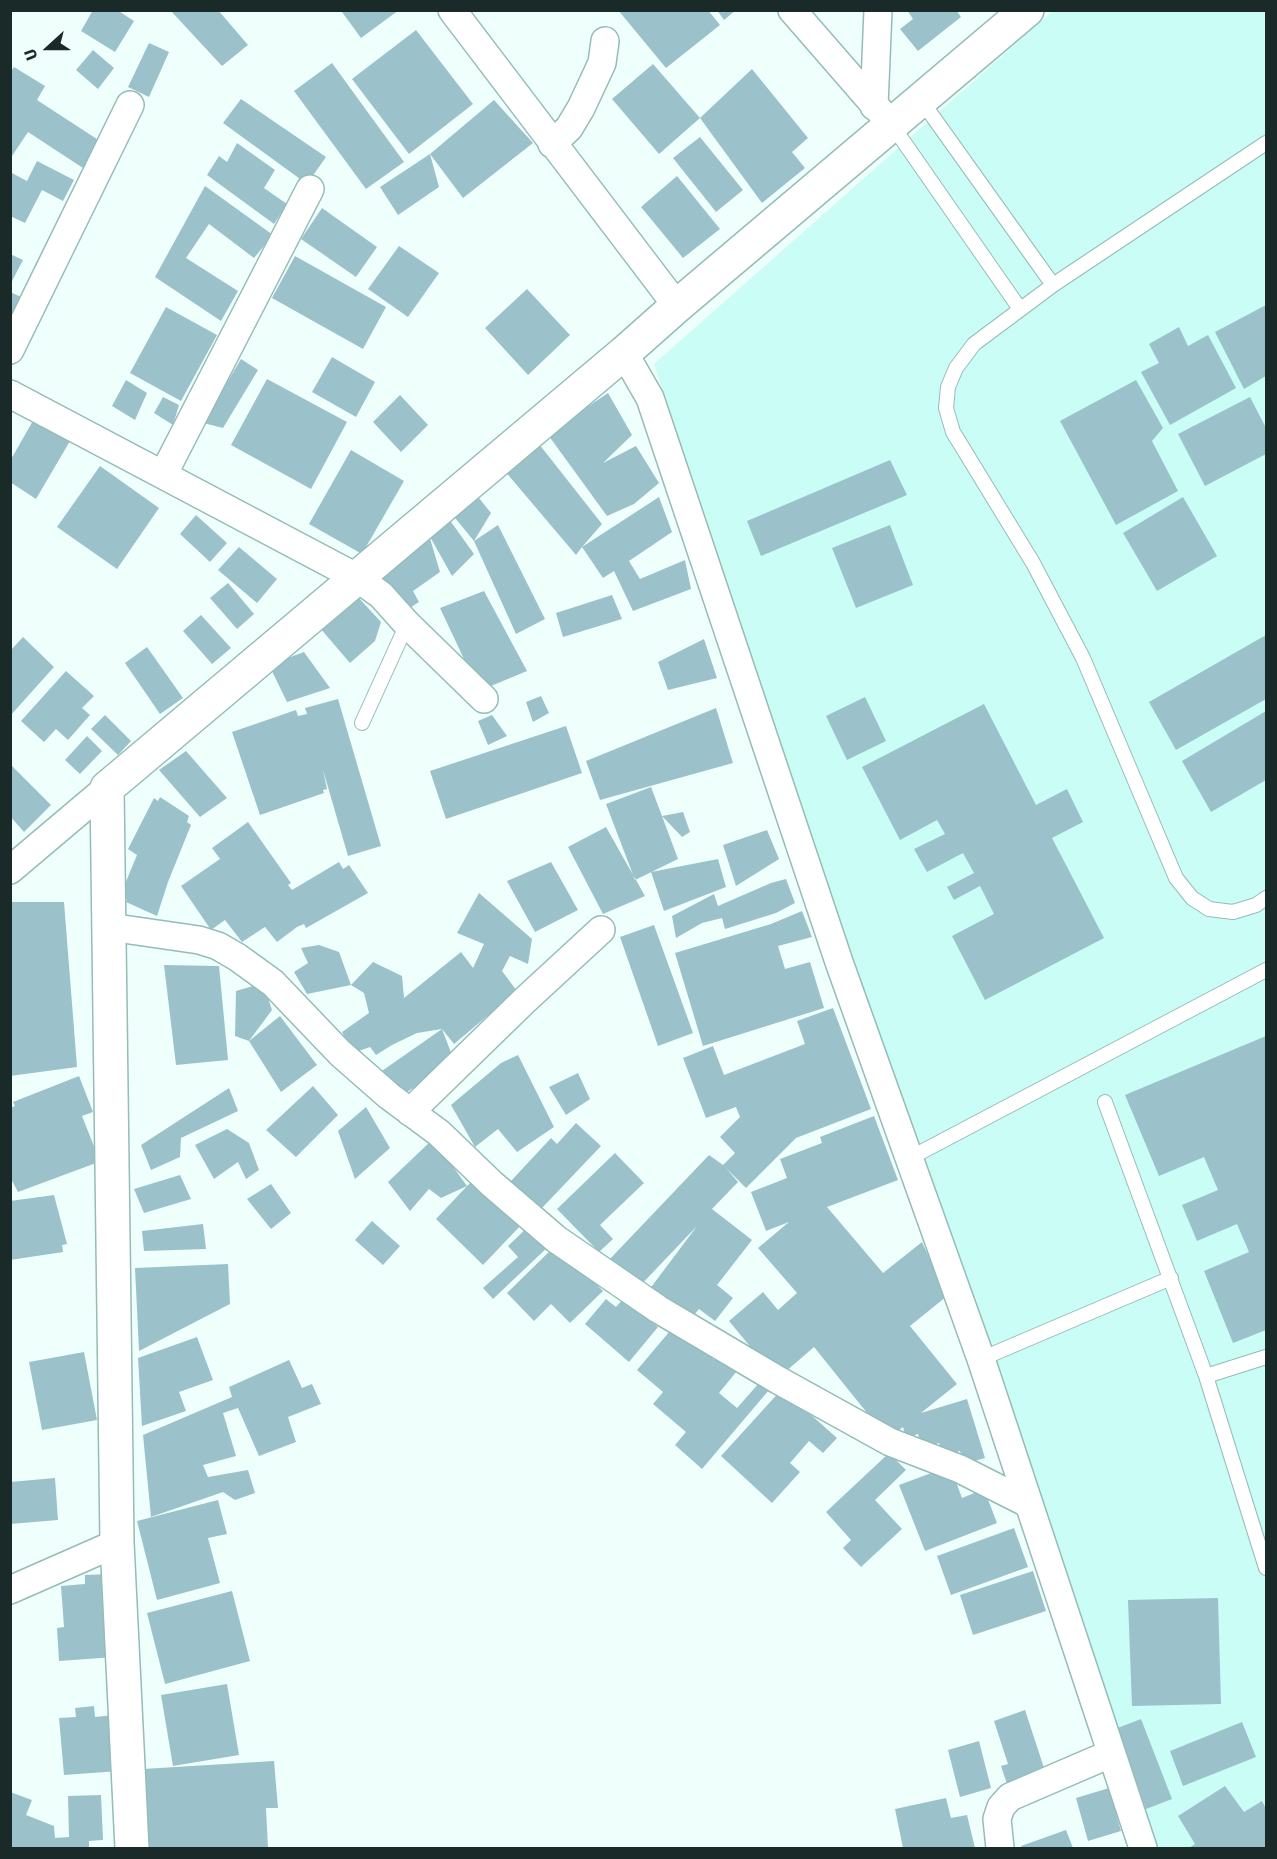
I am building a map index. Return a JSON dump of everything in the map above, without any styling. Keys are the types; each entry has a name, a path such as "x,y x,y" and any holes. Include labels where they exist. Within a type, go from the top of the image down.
{"street":[{"path":"452,10 677,306"},
{"path":"792,10 883,116"},
{"path":"878,10 883,116"},
{"path":"10,870 624,353 883,116 921,100 1027,10"},
{"path":"552,144 569,128 581,108 602,63 604,41"},
{"path":"10,350 130,105"},
{"path":"163,475 310,189"},
{"path":"624,353 650,398 838,962 981,1359 1143,1848"},
{"path":"10,394 356,577 381,595 483,699"},
{"path":"107,788 117,1543 132,1848"},
{"path":"109,927 199,940 218,946 237,957 273,983 340,1053 389,1096 439,1133 492,1184 556,1239 658,1309 778,1380 890,1442 960,1469 1027,1503"},
{"path":"410,1112 601,930"},
{"path":"10,1590 117,1543"},
{"path":"1000,1848 997,1819 1001,1807 1010,1797 1110,1754"}],"lane":[{"path":"921,100 1053,285"},
{"path":"883,116 1020,309"},
{"path":"1266,143 1053,285 974,344 956,368 948,387 946,408 953,432 1033,563 1083,658 1176,878 1192,898 1209,909 1233,912 1256,905 1266,898"},
{"path":"362,723 407,624"},
{"path":"908,1159 1266,970"},
{"path":"1106,1102 1206,1376 1266,1568"},
{"path":"981,1359 1171,1278"},
{"path":"1206,1376 1266,1357"}],"shaded area":[{"path":"1053,11 1266,11 1266,1848 1155,1848 914,1140 654,364"}],"building":[{"path":"93,10 117,10 134,21 115,52 81,31"},
{"path":"170,10 218,10 248,45 222,66"},
{"path":"343,10 399,10 361,38 342,12"},
{"path":"618,10 708,10 720,25 666,68"},
{"path":"717,10 736,10 724,20"},
{"path":"907,10 956,10 961,17 918,51 900,29 913,19"},
{"path":"416,30 473,104 409,154 352,79"},
{"path":"149,43 169,52 149,97 128,87"},
{"path":"93,50 114,68 98,89 76,70"},
{"path":"332,63 404,162 366,189 294,91"},
{"path":"653,64 700,118 659,154 612,99"},
{"path":"14,67 45,86 37,100 103,143 86,170 28,132 10,159 10,73"},
{"path":"752,69 808,138 792,152 805,168 762,203 700,118"},
{"path":"241,99 326,157 307,184 223,123"},
{"path":"494,100 533,143 463,198 430,154"},
{"path":"700,137 743,190 716,212 673,158"},
{"path":"237,143 275,170 264,188 287,204 274,224 207,175 219,156 227,162"},
{"path":"430,154 439,187 398,215 380,187"},
{"path":"37,161 74,180 63,201 42,190 25,223 10,216 10,172 27,181"},
{"path":"677,176 720,229 683,258 641,207"},
{"path":"205,186 273,235 254,258 209,224 186,258 238,291 221,321 155,277"},
{"path":"322,208 377,247 356,277 301,239"},
{"path":"399,246 439,273 408,317 368,289"},
{"path":"10,254 23,260 10,285"},
{"path":"295,256 386,307 363,349 272,298"},
{"path":"527,289 570,335 528,375 485,328"},
{"path":"10,292 28,300 10,336"},
{"path":"1266,305 1266,376 1244,389 1215,332"},
{"path":"166,307 217,335 181,401 130,373"},
{"path":"1179,327 1188,346 1208,335 1236,388 1170,425 1141,372 1159,363 1149,344"},
{"path":"332,357 375,382 356,417 312,392"},
{"path":"241,359 258,370 223,428 203,423"},
{"path":"267,379 347,422 311,489 231,445"},
{"path":"126,380 147,393 135,420 112,406"},
{"path":"1136,380 1163,428 1152,441 1178,491 1116,525 1060,421"},
{"path":"608,393 632,435 603,463 636,446 659,483 634,504 607,516 546,432"},
{"path":"400,395 428,425 401,452 373,422"},
{"path":"163,397 179,405 173,425 154,413"},
{"path":"1250,397 1266,428 1266,454 1205,486 1178,434"},
{"path":"34,419 70,441 36,499 10,482 10,461"},
{"path":"539,444 602,524 576,555 504,470"},
{"path":"351,450 404,481 362,554 309,524"},
{"path":"890,460 907,495 761,556 747,521"},
{"path":"100,466 159,508 117,569 57,527"},
{"path":"475,493 491,513 474,541 451,513"},
{"path":"659,497 672,532 629,561 640,579 685,560 691,589 633,611 614,571 603,578 582,547"},
{"path":"1183,497 1217,556 1157,591 1123,533"},
{"path":"196,515 227,543 210,562 180,534"},
{"path":"449,519 474,554 452,576 429,535 440,572 413,591 419,602 402,613 377,572"},
{"path":"498,525 545,619 516,634 474,541"},
{"path":"890,525 913,585 856,608 832,548"},
{"path":"239,547 277,579 257,603 218,570"},
{"path":"228,583 254,614 237,629 210,598"},
{"path":"484,591 527,671 479,691 440,608"},
{"path":"612,595 622,619 563,637 556,613"},
{"path":"357,596 381,622 375,641 350,663 320,628"},
{"path":"201,615 231,648 212,664 183,631"},
{"path":"1266,635 1266,699 1176,750 1149,702"},
{"path":"23,637 54,667 10,716 10,651"},
{"path":"704,639 717,678 668,690 658,662"},
{"path":"147,647 183,698 160,714 125,663"},
{"path":"304,652 330,688 287,702 269,665"},
{"path":"66,671 94,696 82,708 90,715 68,740 56,729 44,742 21,721"},
{"path":"541,696 549,713 533,722 526,702"},
{"path":"865,697 886,741 847,760 826,716"},
{"path":"338,699 381,846 348,856 323,770 327,789 323,790 324,793 260,815 232,732 296,710 298,716 307,714 305,708"},
{"path":"984,704 1036,805 1067,789 1083,822 1052,838 1104,938 985,1000 952,936 994,914 980,886 954,900 947,887 974,873 963,853 927,872 914,849 945,834 937,820 900,840 862,767"},
{"path":"716,708 733,763 600,800 586,761"},
{"path":"1266,711 1266,780 1211,812 1182,761"},
{"path":"105,715 131,741 118,755 91,729"},
{"path":"492,715 507,736 488,745 478,721"},
{"path":"566,726 582,773 446,819 430,771"},
{"path":"87,736 102,751 80,774 65,760"},
{"path":"186,751 227,798 200,817 159,770"},
{"path":"10,764 51,805 24,832 10,816"},
{"path":"651,787 678,859 635,880 606,804"},
{"path":"160,797 189,816 187,822 191,825 157,916 126,902 127,899 120,896 137,855 128,849 154,798 158,801"},
{"path":"683,812 690,832 682,837 662,816"},
{"path":"248,822 291,883 288,885 292,890 339,862 343,869 349,865 368,893 306,928 304,924 297,927 277,942 265,927 242,942 225,920 211,930 181,886 220,859 212,848"},
{"path":"606,827 645,896 603,914 568,847"},
{"path":"767,830 779,859 736,886 723,845"},
{"path":"718,859 726,887 664,911 651,872"},
{"path":"551,862 578,910 535,932 507,881"},
{"path":"786,879 795,903 776,913 725,929 722,918 702,923 676,938 672,916 714,894 718,906 771,883"},
{"path":"479,893 532,939 528,964 510,956 502,971 517,991 454,1044 442,1029 417,1033 376,1055 370,1047 353,1053 342,1032 369,1013 364,993 351,985 373,962 402,976 404,998 461,952 473,968 484,944 457,933"},
{"path":"10,902 64,902 77,1067 10,1076"},
{"path":"802,911 812,937 778,946 785,969 810,962 824,1008 703,1046 675,953 771,924"},
{"path":"654,925 693,1033 658,1046 620,937"},
{"path":"319,945 339,952 351,985 307,994 294,972 308,963 301,948"},
{"path":"164,965 219,966 228,1060 176,1065"},
{"path":"263,983 272,1010 249,1041 235,1036 236,991"},
{"path":"833,1008 871,1109 796,1138 746,1188 726,1168 738,1182 712,1209 752,1240 717,1285 733,1298 715,1321 699,1309 689,1321 649,1290 697,1226 637,1289 608,1261 709,1155 723,1165 735,1153 720,1137 740,1117 736,1107 706,1118 683,1058 713,1046 724,1075 805,1044 797,1021"},
{"path":"280,1016 317,1065 281,1092 249,1041"},
{"path":"442,1029 455,1063 400,1096 379,1073"},
{"path":"1266,1036 1266,1330 1233,1343 1204,1271 1249,1252 1237,1224 1197,1241 1182,1205 1218,1190 1204,1157 1159,1176 1125,1095"},
{"path":"518,1055 554,1127 517,1152 498,1129 475,1147 451,1105 501,1063"},
{"path":"578,1073 590,1099 566,1115 549,1087"},
{"path":"79,1076 93,1112 82,1116 99,1159 95,1161 96,1163 18,1192 10,1177 10,1108 15,1106 13,1102"},
{"path":"313,1086 338,1115 296,1157 266,1130"},
{"path":"229,1088 238,1111 181,1138 180,1157 151,1170 141,1145"},
{"path":"366,1107 390,1148 355,1179 338,1131"},
{"path":"874,1116 898,1180 827,1207 883,1273 922,1242 947,1296 910,1326 957,1384 921,1413 967,1399 985,1458 964,1464 960,1451 944,1456 939,1443 922,1448 918,1434 906,1438 903,1427 888,1439 814,1347 777,1379 729,1321 763,1292 778,1310 797,1293 758,1248 789,1222 766,1231 751,1192 787,1178 780,1159 822,1143 820,1137"},
{"path":"576,1123 601,1146 541,1209 511,1181 551,1138 557,1144"},
{"path":"227,1129 249,1143 259,1170 246,1179 238,1162 214,1179 195,1145"},
{"path":"433,1139 467,1186 441,1198 429,1189 410,1211 388,1182"},
{"path":"615,1153 644,1183 600,1225 613,1239 599,1252 557,1209"},
{"path":"180,1175 191,1199 144,1213 134,1189"},
{"path":"476,1178 523,1223 483,1265 436,1219"},
{"path":"271,1184 291,1213 271,1229 247,1199"},
{"path":"54,1195 67,1244 62,1245 63,1252 10,1260 10,1201"},
{"path":"372,1221 400,1246 383,1265 355,1240"},
{"path":"532,1223 551,1244 493,1299 483,1288 518,1257 508,1246"},
{"path":"203,1224 206,1249 144,1251 142,1231"},
{"path":"557,1244 603,1291 570,1323 551,1304 534,1321 507,1293"},
{"path":"228,1264 230,1304 139,1351 135,1268"},
{"path":"606,1299 616,1307 623,1299 658,1327 629,1362 585,1324"},
{"path":"675,1325 714,1360 718,1355 737,1371 719,1393 737,1408 760,1382 769,1390 702,1469 675,1445 686,1432 653,1404 663,1392 637,1370"},
{"path":"197,1337 213,1380 179,1392 186,1411 142,1426 138,1358"},
{"path":"84,1352 97,1420 42,1430 29,1362"},
{"path":"289,1360 302,1388 312,1384 321,1404 288,1417 296,1442 259,1456 238,1408 223,1413 236,1456 203,1465 208,1477 248,1470 255,1493 235,1500 223,1492 151,1517 143,1435 232,1397 229,1387"},
{"path":"782,1389 837,1438 823,1453 809,1441 790,1463 800,1472 772,1503 721,1456"},
{"path":"889,1453 906,1470 875,1500 902,1529 861,1567 843,1548 851,1540 826,1512"},
{"path":"950,1466 962,1498 984,1489 997,1523 925,1551 899,1485"},
{"path":"55,1478 58,1520 10,1524 10,1482"},
{"path":"218,1500 227,1534 208,1538 220,1583 157,1600 137,1521"},
{"path":"1014,1528 1028,1567 951,1595 937,1556"},
{"path":"1033,1571 1046,1611 973,1635 960,1595"},
{"path":"110,1574 115,1657 59,1661 57,1628 64,1627 61,1586 85,1584 85,1575"},
{"path":"232,1591 250,1661 165,1684 147,1613"},
{"path":"1218,1598 1221,1704 1132,1706 1128,1600"},
{"path":"227,1684 239,1755 173,1766 161,1695"},
{"path":"94,1706 95,1717 114,1715 119,1771 64,1775 59,1718 76,1717 75,1708"},
{"path":"1025,1710 1046,1774 1008,1787 1001,1766 1008,1764 994,1721"},
{"path":"1141,1719 1172,1799 1146,1809 1115,1729"},
{"path":"1242,1722 1256,1757 1183,1786 1170,1751"},
{"path":"979,1741 991,1788 960,1797 948,1750"},
{"path":"274,1761 278,1808 266,1808 268,1848 148,1848 143,1769"},
{"path":"1225,1786 1244,1812 1262,1801 1266,1809 1266,1848 1189,1848 1195,1844 1178,1816"},
{"path":"1109,1788 1121,1831 1088,1841 1076,1798"},
{"path":"10,1792 32,1800 26,1815 54,1826 55,1838 69,1837 68,1796 101,1795 103,1840 89,1841 89,1848 10,1848"},
{"path":"946,1798 951,1818 967,1815 975,1848 903,1848 895,1809"},
{"path":"1066,1830 1073,1848 1022,1848 1021,1846"}]}
